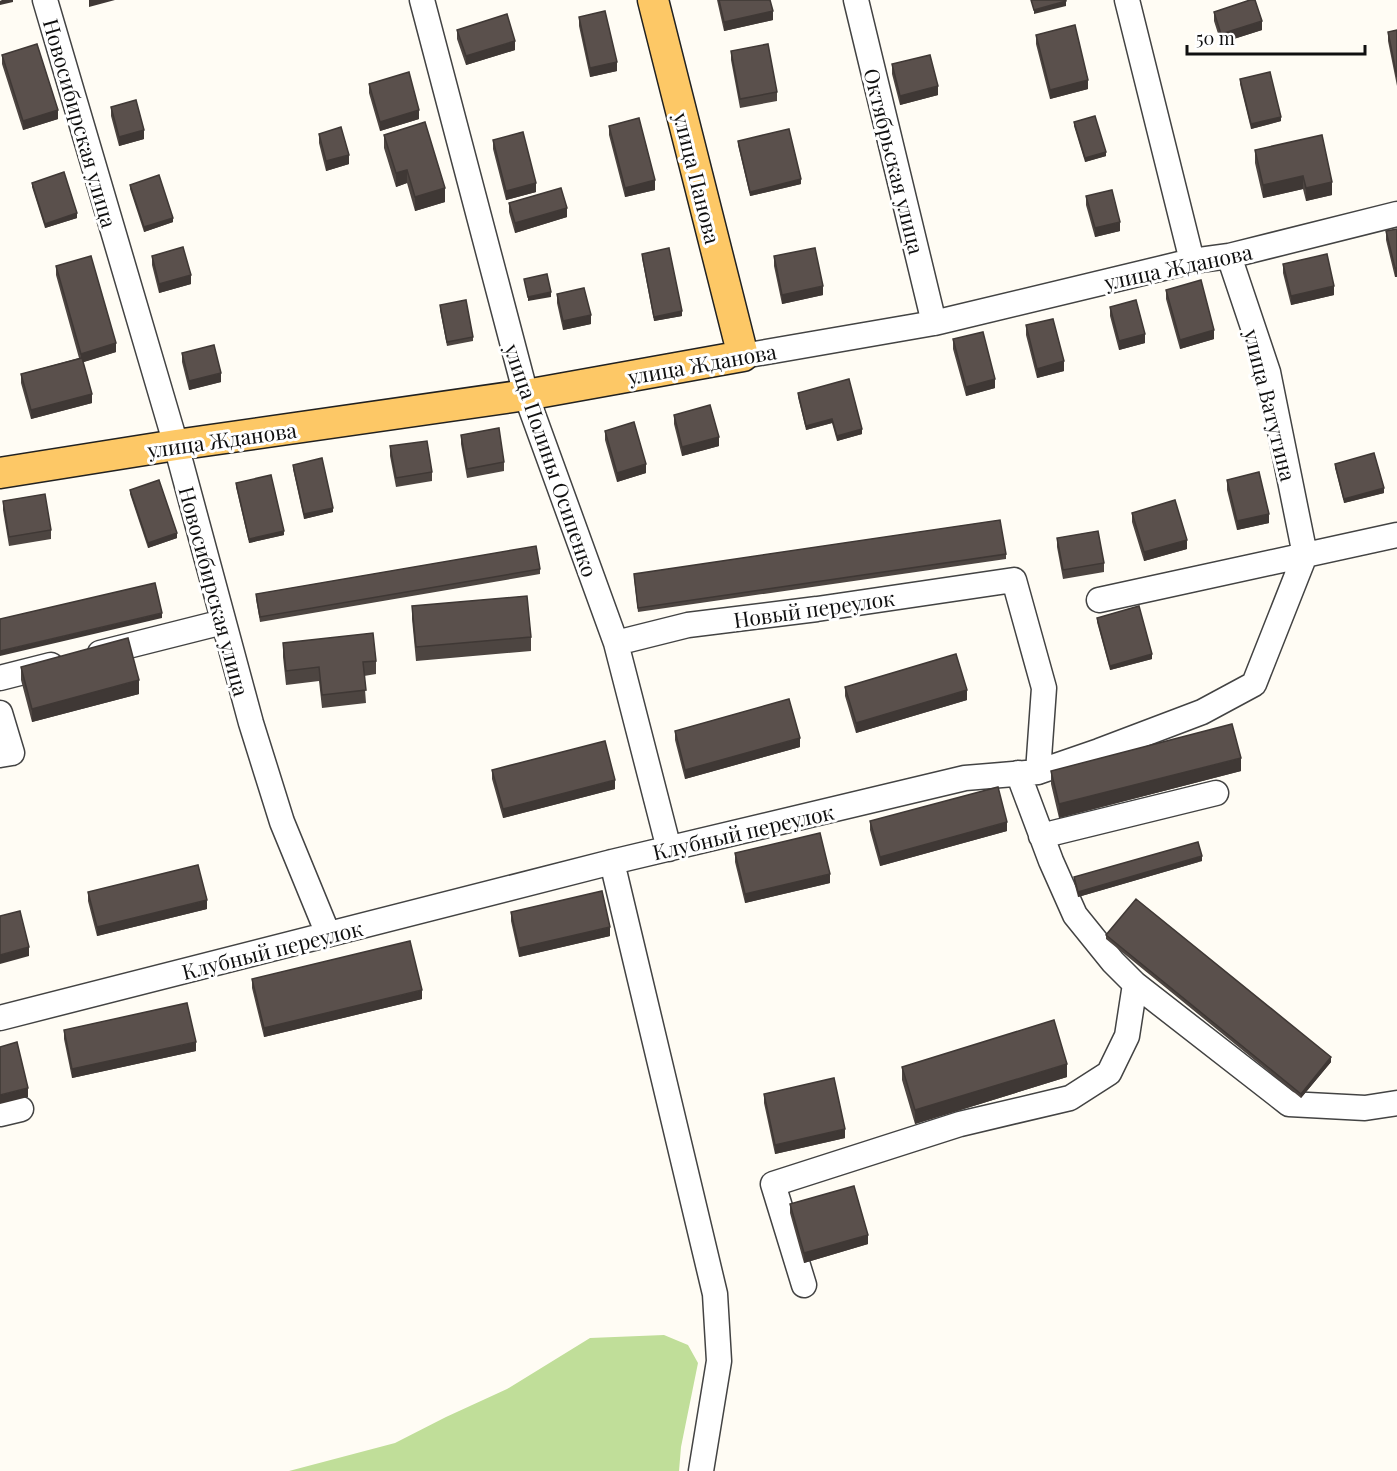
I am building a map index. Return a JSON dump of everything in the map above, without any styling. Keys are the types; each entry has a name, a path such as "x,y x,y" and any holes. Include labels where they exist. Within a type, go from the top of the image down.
{"main road":[{"name":"улица Панова","path":"653,0 743,356"},
{"name":"улица Жданова","path":"0,473 176,445 526,395 743,356"}],"street":[{"name":"Новосибирская улица","path":"45,0 176,445 251,723 282,822 328,934"},
{"name":"улица Полины Осипенко","path":"422,0 526,395 615,643 669,849"},
{"name":"Октябрьская улица","path":"856,0 934,322"},
{"path":"1127,0 1192,261"},
{"name":"улица Жданова","path":"743,356 934,322 1192,261 1229,256 1397,214"},
{"name":"улица Ватутина","path":"1229,256 1268,372 1305,555"},
{"path":"1099,600 1397,535"},
{"name":"Клубный переулок","path":"0,1018 612,862 964,778 1028,772 1099,751 1202,712 1254,684 1305,555"},
{"name":"Новый переулок","path":"615,643 688,625 817,609 1014,579 1044,688 1028,772"},
{"path":"0,678 222,622"},
{"path":"0,713 12,753 0,755"},
{"path":"1028,772 1041,836 1075,915 1113,962 1135,984 1288,1104 1365,1108 1397,1103"},
{"path":"1041,836 1216,794"},
{"path":"612,862 715,1294 719,1361 701,1471"},
{"path":"804,1285 773,1184 960,1124 1070,1098 1109,1073 1127,1036 1135,984"}],"green space":[{"path":"664,1335 688,1345 698,1363 681,1447 679,1471 289,1471 395,1443 507,1389 590,1338"}],"building":[{"path":"719,0 770,0 773,11 724,22"},
{"path":"1031,0 1066,0 1066,1 1034,10"},
{"path":"1255,0 1262,21 1221,34 1214,12"},
{"path":"605,11 617,62 590,68 579,17"},
{"path":"507,14 515,41 466,56 457,30"},
{"path":"1075,25 1088,80 1050,90 1036,35"},
{"path":"1397,30 1397,77 1388,32"},
{"path":"37,44 58,110 23,121 2,55"},
{"path":"768,44 777,92 740,99 731,51"},
{"path":"930,55 938,86 900,96 892,64"},
{"path":"409,72 419,110 380,122 369,84"},
{"path":"1270,72 1281,117 1251,124 1240,79"},
{"path":"136,100 144,130 119,137 111,107"},
{"path":"1095,116 1106,152 1085,158 1074,122"},
{"path":"639,118 655,180 625,188 609,126"},
{"path":"425,122 445,188 415,197 407,170 396,173 384,135"},
{"path":"341,127 349,155 326,161 319,134"},
{"path":"789,129 801,179 750,192 738,141"},
{"path":"523,132 536,183 506,191 493,140"},
{"path":"1322,135 1332,182 1306,188 1303,176 1263,185 1255,150"},
{"path":"64,172 77,213 45,224 32,183"},
{"path":"159,175 173,218 144,227 130,185"},
{"path":"561,188 567,208 515,223 509,203"},
{"path":"1112,190 1120,222 1095,228 1086,196"},
{"path":"1397,229 1397,268 1395,268 1386,231"},
{"path":"183,247 191,275 159,284 152,256"},
{"path":"669,248 682,311 654,317 642,254"},
{"path":"815,248 823,286 782,295 774,256"},
{"path":"1327,254 1334,286 1291,296 1283,264"},
{"path":"91,256 116,343 81,354 56,266"},
{"path":"547,274 551,292 528,297 524,279"},
{"path":"1201,280 1214,330 1180,340 1166,290"},
{"path":"584,288 591,315 563,321 557,294"},
{"path":"466,300 473,337 447,342 440,305"},
{"path":"1136,300 1145,334 1119,341 1110,307"},
{"path":"1053,319 1064,361 1037,369 1026,325"},
{"path":"983,332 995,379 966,387 953,339"},
{"path":"214,345 221,373 189,381 182,353"},
{"path":"82,358 92,394 31,410 21,374"},
{"path":"849,379 862,429 837,436 832,419 806,426 798,393"},
{"path":"710,405 719,437 682,447 674,415"},
{"path":"634,422 646,464 617,473 605,431"},
{"path":"499,428 504,462 467,469 461,435"},
{"path":"427,441 432,472 396,478 390,446"},
{"path":"1374,453 1384,488 1344,499 1335,464"},
{"path":"322,458 333,508 304,514 293,465"},
{"path":"1259,472 1269,514 1237,521 1227,480"},
{"path":"271,475 284,531 249,539 236,483"},
{"path":"159,480 177,533 148,543 130,490"},
{"path":"45,494 51,530 9,537 3,501"},
{"path":"1175,500 1187,540 1144,552 1132,513"},
{"path":"1000,520 1006,554 638,608 634,574"},
{"path":"1098,531 1104,563 1063,570 1057,538"},
{"path":"536,546 540,569 260,617 256,594"},
{"path":"155,583 162,613 0,651 0,619"},
{"path":"527,596 531,637 416,647 412,606"},
{"path":"1139,606 1152,654 1110,666 1097,618"},
{"path":"373,633 376,661 363,662 366,690 322,695 319,667 286,671 283,643"},
{"path":"128,638 139,680 32,709 21,667"},
{"path":"956,654 967,690 856,723 845,687"},
{"path":"789,699 800,738 685,770 675,731"},
{"path":"1232,724 1241,758 1059,804 1051,771"},
{"path":"605,741 615,780 503,809 492,770"},
{"path":"998,787 1007,822 880,857 870,821"},
{"path":"820,833 830,874 745,894 735,853"},
{"path":"1198,842 1202,856 1078,892 1074,877"},
{"path":"198,865 207,900 97,927 88,892"},
{"path":"602,891 610,927 519,948 511,912"},
{"path":"1136,899 1331,1057 1301,1094 1106,935"},
{"path":"20,911 29,947 0,955 0,916"},
{"path":"410,941 422,990 264,1028 252,979"},
{"path":"187,1003 196,1042 72,1069 64,1030"},
{"path":"1054,1020 1067,1064 915,1110 902,1067"},
{"path":"17,1042 28,1088 0,1095 0,1047"},
{"path":"834,1078 845,1129 775,1145 764,1094"},
{"path":"854,1186 868,1235 804,1253 790,1204"}]}
